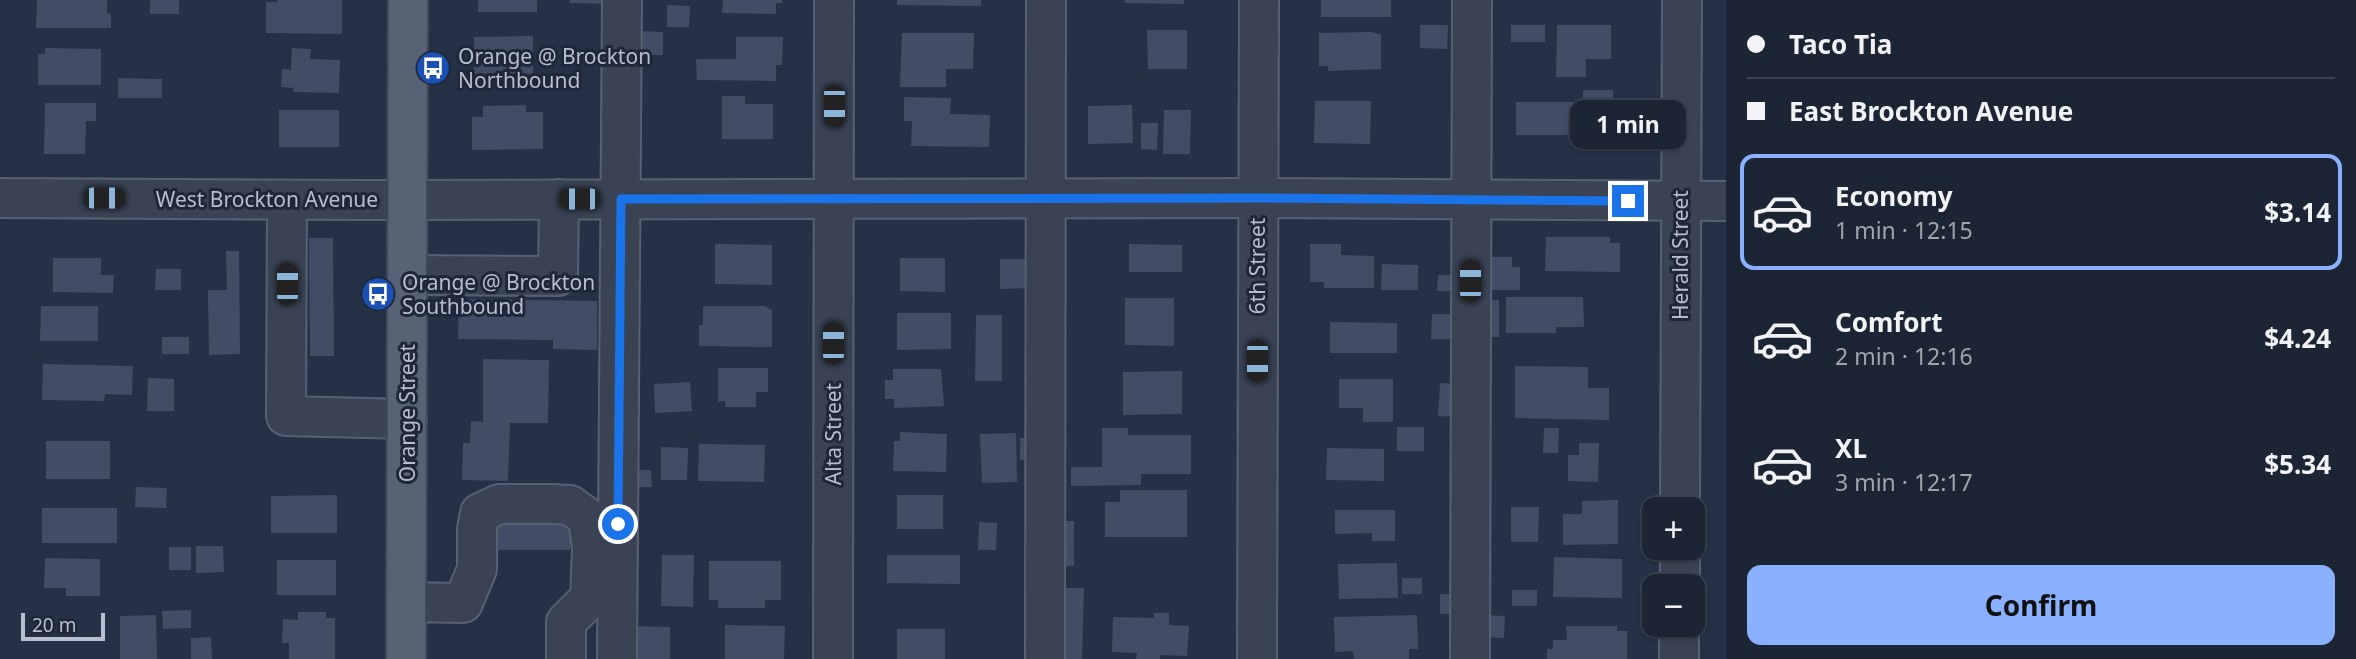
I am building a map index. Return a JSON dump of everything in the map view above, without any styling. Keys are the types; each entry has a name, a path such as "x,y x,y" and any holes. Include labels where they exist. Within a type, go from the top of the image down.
{"main road":[{"name":"Orange Street","path":"406,659 408,0"}],"street":[{"path":"617,659 622,0"},
{"name":"Alta Street","path":"833,659 834,0"},
{"path":"1045,659 1046,0"},
{"name":"6th Street","path":"1257,659 1259,0"},
{"path":"1470,659 1472,0"},
{"name":"Herald Street","path":"1680,497 1682,0"},
{"name":"West Brockton Avenue","path":"0,198 1257,198 1726,201"},
{"path":"408,275 558,276 559,199"},
{"path":"287,200 286,416 407,419"},
{"path":"406,602 463,603 477,569 477,529 480,513 499,504 570,505 588,518 592,549 590,598 566,641"},
{"path":"1679,637 1679,659"}],"building":[{"path":"37,0 107,0 111,28 36,28"},
{"path":"150,0 179,0 179,14 150,14"},
{"path":"342,0 342,34 266,33 266,2"},
{"path":"478,0 537,0 537,12 478,12"},
{"path":"570,0 611,0 611,4 570,3"},
{"path":"723,0 782,0 782,3 776,3 776,14 722,13"},
{"path":"897,0 981,0 981,6 897,5"},
{"path":"1125,0 1184,0 1184,4 1125,3"},
{"path":"1321,0 1391,0 1391,17 1321,17"},
{"path":"667,5 690,6 689,27 667,27"},
{"path":"1420,25 1448,25 1447,49 1420,48"},
{"path":"1511,25 1545,25 1545,42 1511,42"},
{"path":"1557,25 1611,25 1611,59 1586,59 1586,77 1556,77"},
{"path":"1147,30 1187,30 1187,69 1148,69"},
{"path":"640,31 663,32 663,55 640,55"},
{"path":"1372,32 1381,35 1381,69 1328,71 1328,66 1319,66 1319,33"},
{"path":"902,33 974,33 973,69 946,69 946,87 900,87"},
{"path":"533,36 533,74 474,75 474,37"},
{"path":"736,37 783,37 782,65 776,65 776,81 697,80 696,59 736,59"},
{"path":"45,48 101,49 101,85 38,85 38,54 45,54"},
{"path":"292,48 311,49 310,59 340,60 339,93 293,92 294,88 281,87 282,69 291,70"},
{"path":"118,78 162,79 162,98 118,98"},
{"path":"1583,90 1613,90 1613,120 1586,120 1586,135 1516,135 1516,102 1583,102"},
{"path":"722,96 745,96 745,104 773,104 773,139 722,139"},
{"path":"904,97 951,98 950,114 990,115 989,147 911,146 912,121 904,121"},
{"path":"1315,101 1371,101 1370,144 1314,143"},
{"path":"45,103 96,103 96,121 86,121 85,154 44,154"},
{"path":"526,105 526,112 543,112 543,149 472,150 472,117 483,117 483,106"},
{"path":"1132,105 1133,143 1088,144 1088,106"},
{"path":"279,110 339,110 339,147 279,147"},
{"path":"1164,110 1191,110 1190,154 1163,154"},
{"path":"1141,123 1158,123 1157,150 1141,149"},
{"path":"1546,237 1610,237 1610,243 1620,243 1620,272 1545,271"},
{"path":"309,238 333,238 334,356 310,356"},
{"path":"715,244 772,245 772,285 715,284"},
{"path":"1129,244 1182,245 1182,272 1129,272"},
{"path":"1310,244 1341,244 1341,255 1374,256 1374,288 1324,288 1324,282 1310,282"},
{"path":"226,251 239,251 240,354 209,355 208,290 227,290"},
{"path":"1482,257 1512,257 1512,267 1520,267 1520,290 1482,290"},
{"path":"53,258 101,258 101,275 114,275 113,293 53,292"},
{"path":"900,258 945,258 945,292 900,291"},
{"path":"1000,259 1032,259 1032,288 1000,289"},
{"path":"1382,264 1418,265 1418,290 1381,290"},
{"path":"156,269 181,269 181,290 155,290"},
{"path":"1438,275 1461,275 1461,291 1437,291"},
{"path":"1506,297 1583,297 1584,327 1556,327 1556,333 1506,333"},
{"path":"1125,298 1174,298 1174,346 1125,345"},
{"path":"459,299 597,301 597,350 553,349 553,340 458,339"},
{"path":"1499,300 1499,337 1482,337 1482,301"},
{"path":"41,306 98,306 98,341 40,341"},
{"path":"703,306 765,306 772,310 772,347 699,346"},
{"path":"897,313 951,313 951,349 897,350"},
{"path":"1432,314 1458,314 1457,339 1431,339"},
{"path":"976,315 1002,315 1002,381 975,381"},
{"path":"1330,322 1397,323 1397,353 1330,353"},
{"path":"162,337 189,337 189,354 162,354"},
{"path":"483,359 549,360 548,423 510,423 508,481 462,480 463,443 470,443 471,421 483,422"},
{"path":"43,364 133,366 132,395 105,394 104,401 42,400"},
{"path":"1515,366 1588,367 1588,388 1609,388 1609,420 1515,418"},
{"path":"718,368 768,368 768,392 756,392 756,407 725,407 725,401 718,402"},
{"path":"893,369 941,369 944,406 894,408 894,399 885,399 885,380 893,380"},
{"path":"1182,371 1182,414 1123,415 1123,372"},
{"path":"148,378 174,379 174,411 147,411"},
{"path":"1339,379 1393,379 1393,422 1363,422 1363,408 1339,408"},
{"path":"690,382 692,411 655,413 654,384"},
{"path":"1440,383 1460,384 1459,417 1438,416"},
{"path":"1397,427 1424,427 1424,451 1397,451"},
{"path":"1102,428 1128,428 1128,435 1191,435 1191,474 1141,474 1141,485 1071,486 1071,467 1102,467"},
{"path":"1544,428 1559,428 1558,453 1543,453"},
{"path":"900,432 947,434 946,472 893,471 894,441 900,441"},
{"path":"1016,433 1017,482 982,483 980,434"},
{"path":"1020,438 1032,438 1032,460 1020,460"},
{"path":"46,441 110,441 110,479 46,479"},
{"path":"1579,443 1599,443 1598,482 1568,481 1568,455 1579,455"},
{"path":"699,444 765,445 764,482 698,481"},
{"path":"661,447 688,448 687,480 661,480"},
{"path":"1327,448 1384,449 1384,481 1326,480"},
{"path":"630,470 651,470 652,487 630,487"},
{"path":"136,487 167,488 166,508 135,507"},
{"path":"1120,490 1187,490 1187,537 1105,537 1105,502 1120,502"},
{"path":"337,495 337,533 271,533 271,496"},
{"path":"897,495 943,495 943,529 897,529"},
{"path":"1618,500 1618,544 1563,545 1563,514 1582,514 1582,501"},
{"path":"1511,507 1539,507 1538,542 1511,542"},
{"path":"42,508 117,508 117,543 42,543"},
{"path":"1335,510 1395,510 1395,541 1372,541 1372,533 1335,534"},
{"path":"497,513 570,515 570,550 497,550"},
{"path":"1057,521 1074,521 1074,566 1056,566"},
{"path":"979,522 997,523 996,550 978,550"},
{"path":"196,546 223,546 224,572 196,573"},
{"path":"169,547 191,547 191,570 169,570"},
{"path":"662,555 694,555 693,607 661,606"},
{"path":"887,555 960,555 960,584 887,583"},
{"path":"1554,557 1622,559 1622,598 1553,597"},
{"path":"45,558 100,559 100,596 66,596 66,588 44,588"},
{"path":"277,560 336,560 336,595 277,595"},
{"path":"709,561 781,561 781,600 765,600 765,608 718,608 718,600 709,600"},
{"path":"1397,563 1398,598 1339,599 1338,564"},
{"path":"1402,578 1422,578 1422,594 1402,594"},
{"path":"1058,588 1084,588 1082,659 1057,659"},
{"path":"1512,590 1537,590 1537,606 1512,606"},
{"path":"1440,594 1461,594 1461,614 1440,614"},
{"path":"191,610 191,628 163,629 162,611"},
{"path":"298,612 326,612 326,618 335,618 335,659 289,659 289,643 282,643 283,619 298,620"},
{"path":"1154,613 1169,613 1169,625 1189,626 1187,656 1160,655 1160,659 1136,659 1137,653 1112,652 1113,617 1154,618"},
{"path":"156,615 157,659 120,659 120,616"},
{"path":"1417,615 1418,649 1409,649 1409,659 1354,659 1353,651 1335,652 1334,617"},
{"path":"1483,615 1505,616 1504,638 1482,637"},
{"path":"725,625 785,626 784,659 725,659"},
{"path":"629,626 670,627 670,659 629,659"},
{"path":"1566,626 1617,626 1617,631 1627,631 1627,659 1547,659 1547,649 1553,649 1553,640 1567,640"},
{"path":"897,629 945,629 945,659 897,659"},
{"path":"211,637 212,659 191,659 191,638"}],"place":[{"name":"Orange @ Brockton Northbound","path":"433,68"},
{"name":"Orange @ Brockton Southbound","path":"378,294"}],"route":[{"path":"618,524 621,199 1257,198 1628,201"}]}
